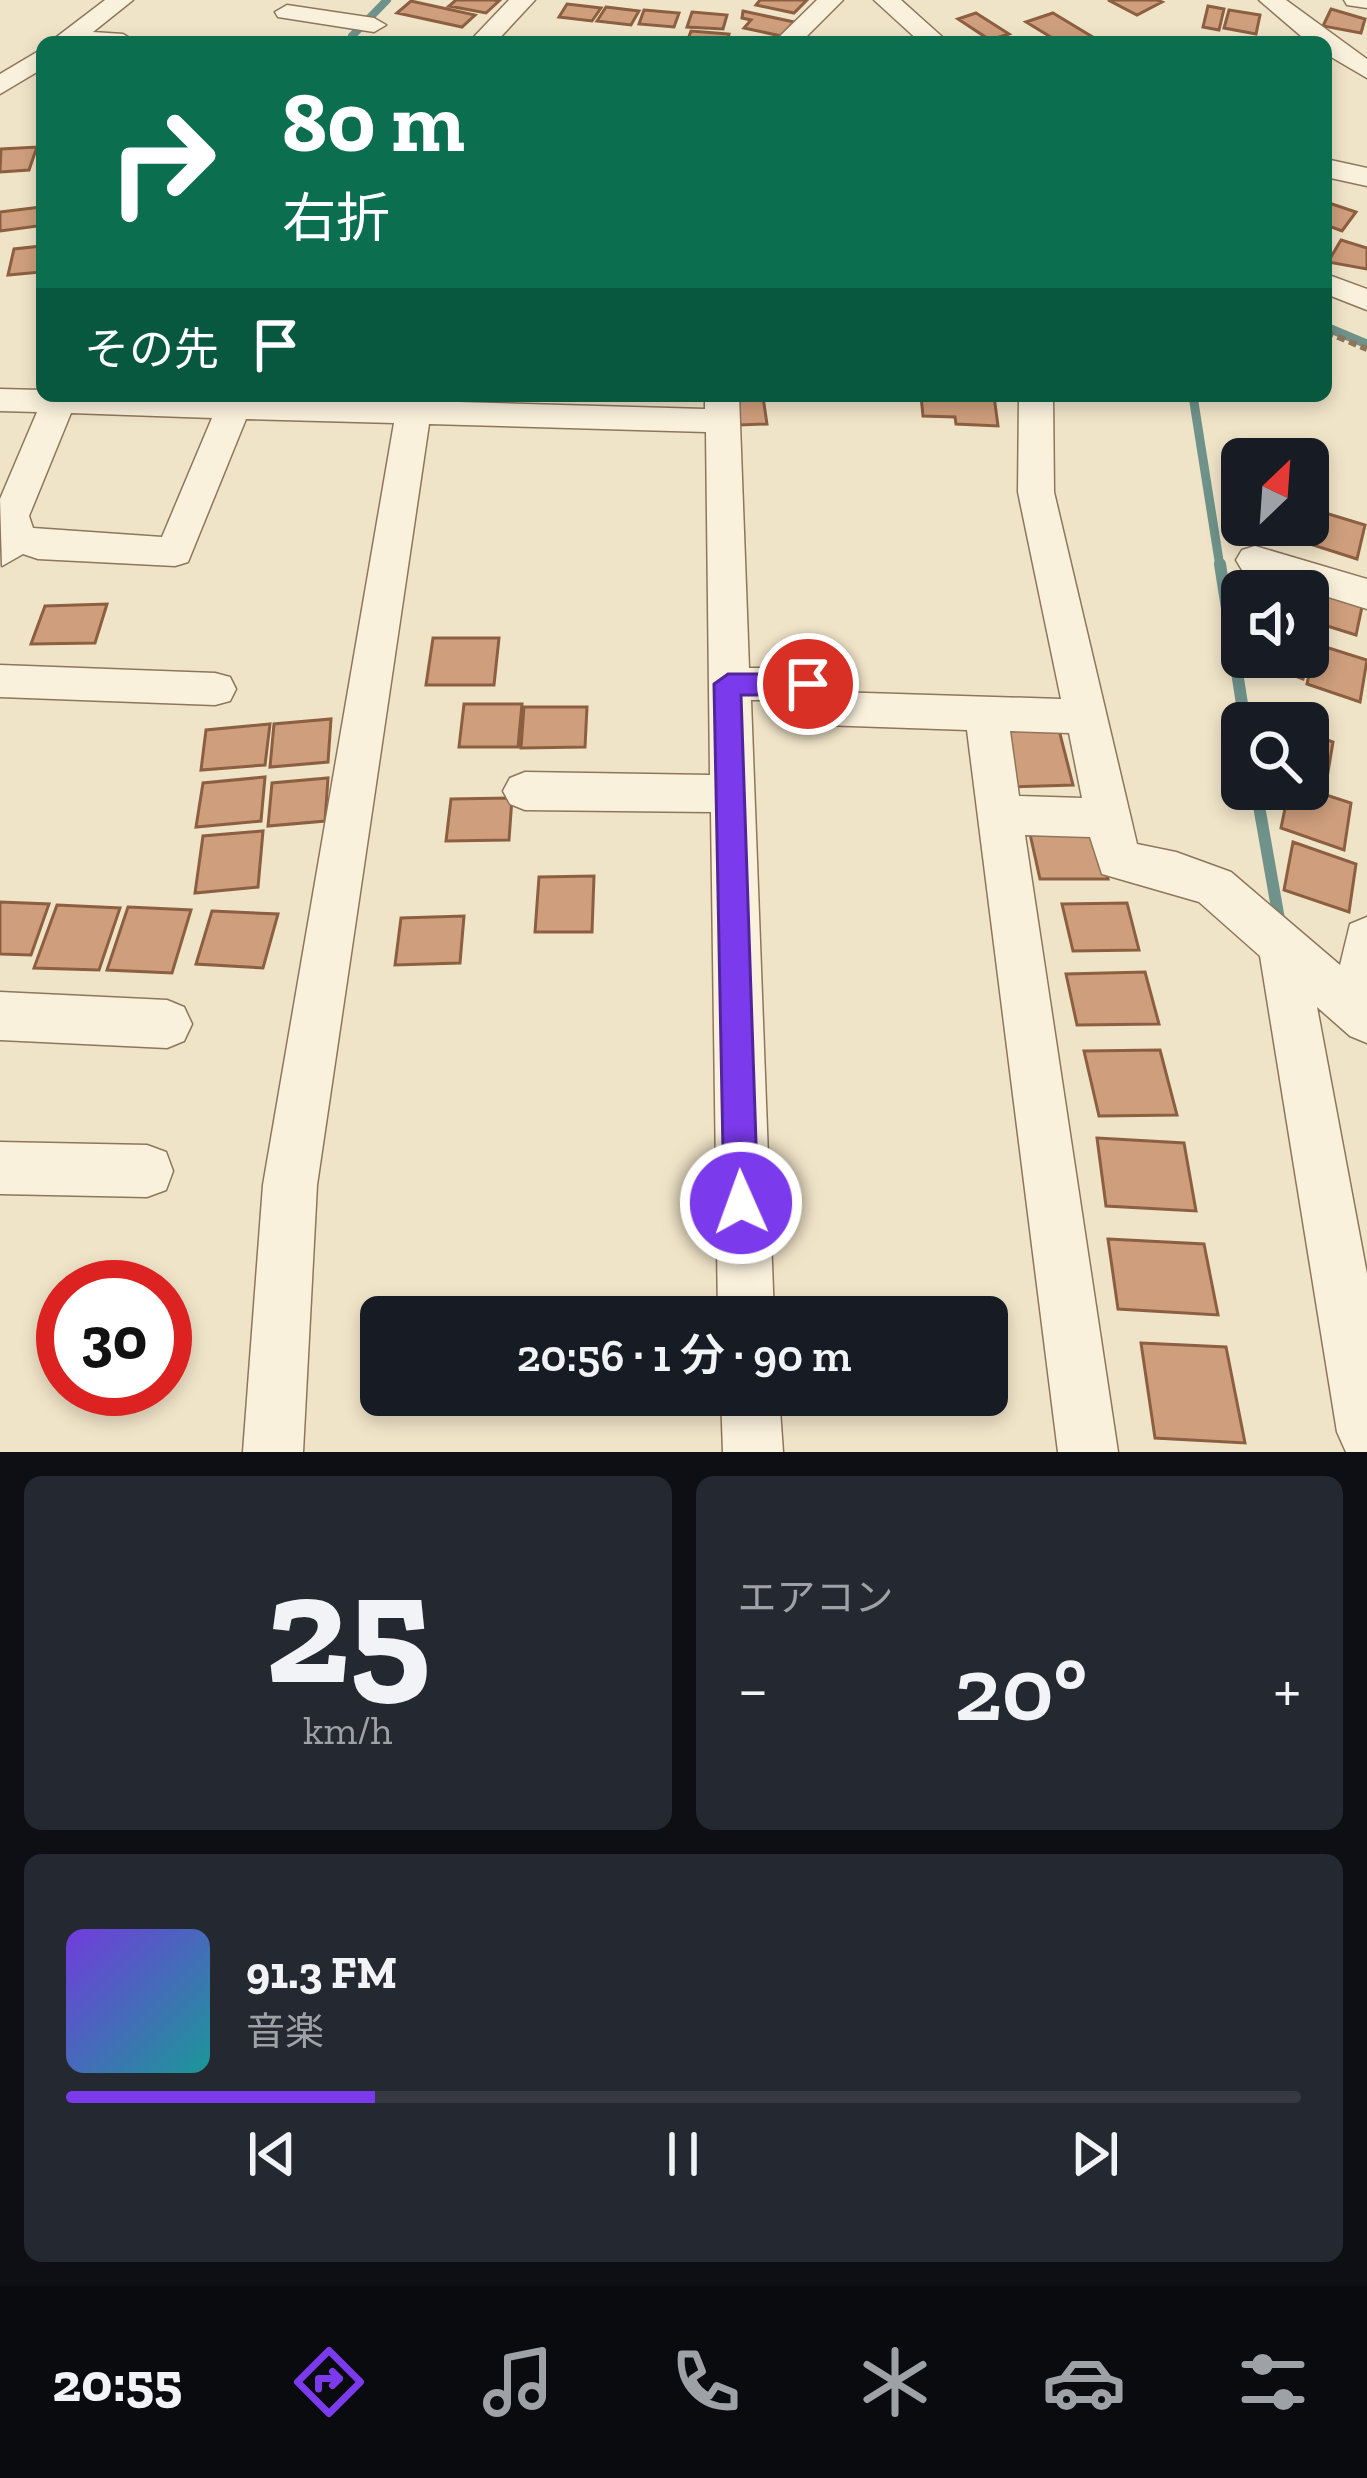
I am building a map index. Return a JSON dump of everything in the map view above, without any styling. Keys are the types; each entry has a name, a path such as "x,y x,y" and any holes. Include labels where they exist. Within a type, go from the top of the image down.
{"street":[{"path":"72,36 121,0"},
{"path":"304,0 287,12 369,26"},
{"path":"488,36 523,0"},
{"path":"793,36 831,0"},
{"path":"886,0 928,36"},
{"path":"1271,0 1316,36"},
{"path":"1356,0 1367,2"},
{"path":"1332,48 1367,70"},
{"path":"0,57 36,55"},
{"path":"0,86 36,59"},
{"path":"1332,169 1367,176"},
{"path":"1332,285 1367,300"},
{"path":"0,400 36,400"},
{"path":"50,402 6,543 175,552 233,408"},
{"path":"96,402 717,414 728,684 719,794 745,1296"},
{"path":"1036,402 1036,492 1118,860 1176,872 1214,887 1362,1014"},
{"path":"273,1452 290,1185 414,409"},
{"path":"1256,560 1367,593"},
{"path":"0,681 215,689"},
{"path":"728,684 808,684 821,708 1089,717"},
{"path":"986,713 1088,1452"},
{"path":"525,791 719,794"},
{"path":"1000,815 1110,818"},
{"path":"1362,1014 1367,939"},
{"path":"1281,940 1367,1432"},
{"path":"0,1016 167,1024"},
{"path":"0,1168 146,1171"},
{"path":"751,1416 753,1452"}],"path":[{"path":"1332,334 1367,349"}],"building":[{"path":"456,0 499,1 486,13 449,6"},
{"path":"760,0 807,0 794,13 756,5"},
{"path":"1108,0 1157,0 1162,2 1137,15"},
{"path":"411,1 475,15 462,27 397,13"},
{"path":"567,4 601,8 592,21 559,17"},
{"path":"1208,6 1224,9 1219,30 1203,27"},
{"path":"606,7 639,11 631,25 597,21"},
{"path":"1331,9 1365,19 1361,33 1323,26"},
{"path":"644,10 679,13 674,27 639,24"},
{"path":"1229,10 1260,15 1256,34 1224,28"},
{"path":"743,11 794,22 781,36 744,28 751,20 742,18"},
{"path":"692,12 727,15 723,29 687,27"},
{"path":"976,13 1009,34 984,36 958,19"},
{"path":"1053,13 1091,36 1049,36 1026,22"},
{"path":"691,31 729,34 728,36 689,36"},
{"path":"36,147 29,170 0,172 1,149"},
{"path":"1332,204 1356,212 1342,231 1332,227"},
{"path":"36,208 36,226 0,231 0,212"},
{"path":"1341,240 1367,248 1367,269 1332,263"},
{"path":"36,247 36,273 8,275 14,249"},
{"path":"737,402 764,402 767,424 740,425"},
{"path":"922,402 995,402 998,426 956,424 955,417 923,416"},
{"path":"1329,514 1365,525 1357,559 1316,546 1329,546"},
{"path":"1329,591 1363,602 1356,635 1329,627"},
{"path":"107,604 95,643 31,644 45,606"},
{"path":"433,638 499,638 494,685 426,685"},
{"path":"1329,648 1367,660 1360,702 1307,684 1308,678 1329,678"},
{"path":"464,704 522,704 518,747 459,747"},
{"path":"524,707 587,707 585,747 521,748"},
{"path":"331,719 328,762 270,767 274,724"},
{"path":"270,724 265,765 201,770 206,730"},
{"path":"1058,726 1073,785 1010,787 998,727"},
{"path":"265,777 261,821 196,827 203,783"},
{"path":"328,778 325,821 268,826 272,783"},
{"path":"1329,796 1351,803 1344,850 1281,828 1285,810 1329,810"},
{"path":"512,798 509,840 446,841 451,799"},
{"path":"263,831 258,887 195,893 203,836"},
{"path":"1096,833 1108,879 1040,879 1030,834"},
{"path":"1293,842 1356,864 1349,912 1284,890"},
{"path":"594,876 592,932 535,932 539,877"},
{"path":"0,902 49,904 31,955 0,954"},
{"path":"1127,903 1139,950 1073,951 1062,904"},
{"path":"57,905 120,908 99,970 34,968"},
{"path":"128,907 191,910 172,973 107,970"},
{"path":"212,911 278,914 263,968 196,964"},
{"path":"464,916 460,963 395,965 401,918"},
{"path":"1145,972 1159,1024 1077,1025 1066,974"},
{"path":"1160,1050 1177,1115 1099,1116 1084,1051"},
{"path":"1097,1138 1184,1143 1196,1211 1106,1206"},
{"path":"1108,1239 1204,1244 1218,1315 1118,1309"},
{"path":"1141,1343 1226,1347 1245,1443 1155,1438"}],"waterway":[{"path":"352,36 387,0"},
{"path":"1332,329 1367,344"},
{"path":"1194,402 1220,567"},
{"path":"1220,564 1242,702"},
{"path":"1260,810 1280,925"}],"route":[{"path":"741,1203 728,684 808,684"}]}
